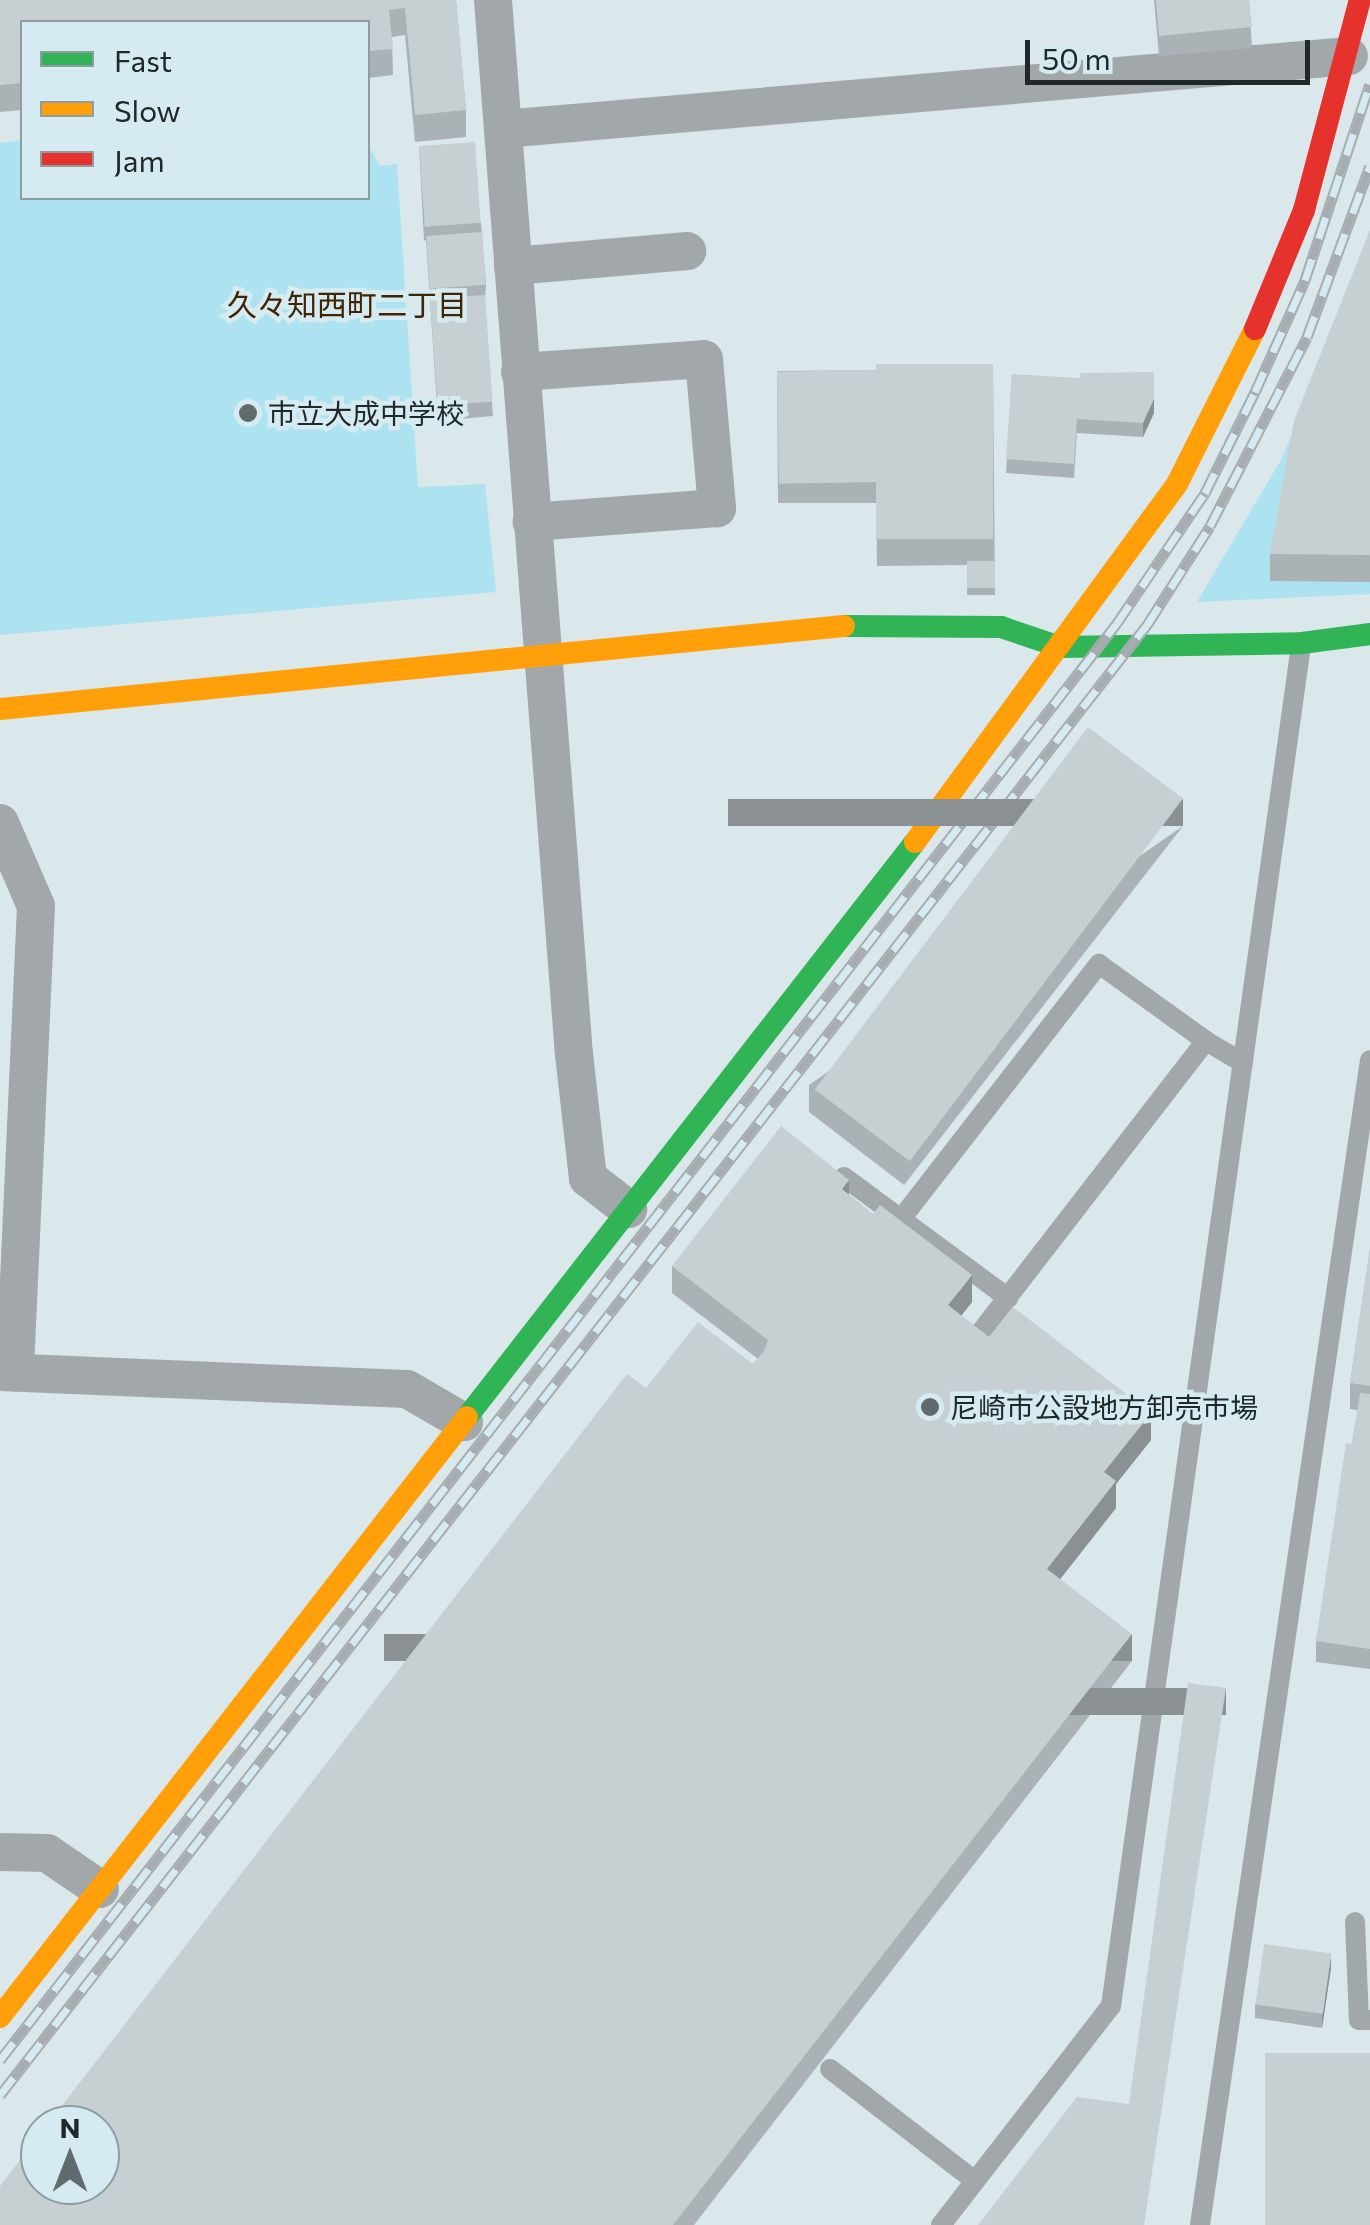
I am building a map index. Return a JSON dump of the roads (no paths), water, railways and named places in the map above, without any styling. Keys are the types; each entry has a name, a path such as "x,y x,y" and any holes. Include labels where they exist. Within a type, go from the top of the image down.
{"street":[{"path":"494,0 520,372 588,1178 628,1209"},
{"path":"0,2017 1060,648 1177,484 1243,358 1304,210 1349,56 1360,0"},
{"path":"502,129 1349,56"},
{"path":"512,266 688,251"},
{"path":"520,372 704,359 717,508 532,522"},
{"path":"0,709 848,626 1001,626 1060,648 1302,643 1370,634"},
{"path":"0,823 36,906 8,1372 407,1389 464,1422"},
{"path":"0,1852 47,1853 100,1890"}],"lane":[{"path":"940,2225 1111,2006 1302,643"},
{"path":"901,1220 1099,964 1243,1063"},
{"path":"973,1342 1206,1041"},
{"path":"1200,2225 1370,1060"},
{"path":"844,1177 1008,1298"},
{"path":"1355,1922 1359,2020 1370,2020"},
{"path":"830,2069 975,2181"}],"railway":[{"path":"0,2060 1117,623 1205,493 1255,392 1305,280 1370,84"},
{"path":"0,2095 1147,625 1210,526 1307,337 1370,166"}],"place":[{"name":"市立大成中学校","path":"248,413"},
{"name":"尼崎市公設地方卸売市場","path":"930,1407"}],"district":[{"name":"久々知西町二丁目","path":"347,304"}]}
